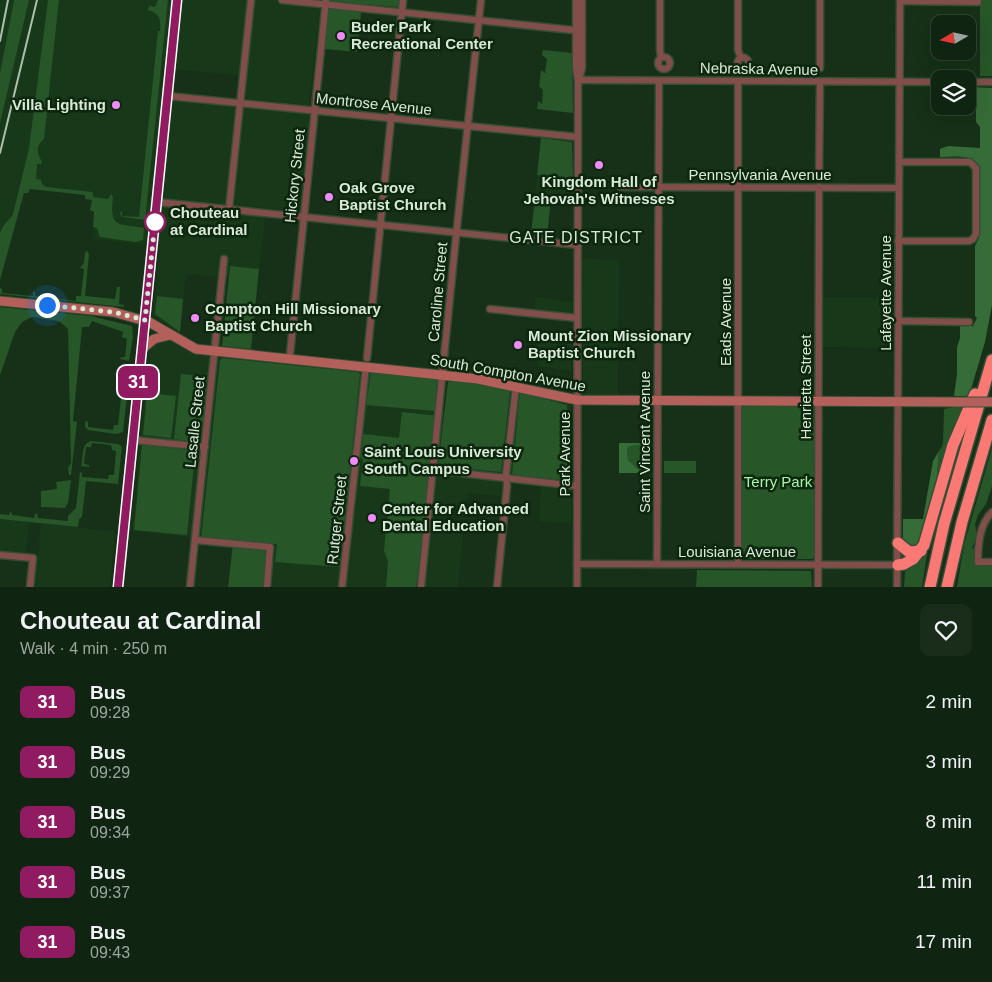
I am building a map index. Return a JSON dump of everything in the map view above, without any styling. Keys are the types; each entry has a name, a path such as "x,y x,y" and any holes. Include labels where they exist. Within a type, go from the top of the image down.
{"highway":[{"path":"898,565 910,562 921,551 958,434 992,361"},
{"path":"930,587 944,524 992,361"},
{"path":"947,587 962,522 992,420"},
{"path":"898,542 908,552 921,551"}],"main road":[{"path":"118,587 177,0"},
{"name":"South Compton Avenue","path":"0,301 113,312 145,320 192,348 366,362 478,379 577,400 992,402"},
{"path":"142,349 154,339 170,335"}],"street":[{"path":"229,209 252,0"},
{"path":"282,0 326,2 579,31"},
{"name":"Rutger Street","path":"342,587 403,0"},
{"name":"Caroline Street","path":"421,587 481,0"},
{"name":"Park Avenue","path":"576,0 579,31"},
{"name":"Park Avenue","path":"576,587 578,80 576,68 582,0"},
{"path":"660,0 661,57"},
{"path":"738,0 738,50 740,58"},
{"path":"820,0 820,68"},
{"path":"900,1 978,2"},
{"name":"Lafayette Avenue","path":"898,587 900,1"},
{"name":"Hickory Street","path":"290,354 326,2"},
{"name":"Nebraska Avenue","path":"578,80 931,82"},
{"name":"Saint Vincent Avenue","path":"657,564 659,81"},
{"name":"Eads Avenue","path":"738,81 738,564"},
{"path":"819,177 820,82"},
{"path":"976,82 990,82"},
{"name":"Montrose Avenue","path":"168,96 578,137"},
{"path":"898,241 969,241 973,240 976,234 976,168 974,164 970,162 899,162"},
{"name":"Henrietta Street","path":"818,587 819,187"},
{"name":"Pennsylvania Avenue","path":"620,188 899,188"},
{"path":"156,202 578,245"},
{"name":"Lasalle Street","path":"190,587 224,259"},
{"path":"490,309 577,318"},
{"path":"898,321 969,322"},
{"path":"497,587 516,386"},
{"path":"133,440 204,447"},
{"path":"433,470 577,486"},
{"path":"992,512 988,516 980,534 978,562 992,562"},
{"path":"195,540 270,547 267,587"},
{"path":"0,555 33,558 30,587"},
{"name":"Louisiana Avenue","path":"577,564 898,565"}],"shaded area":[{"path":"0,0 48,0 29,148 13,214 10,220 1,228 0,233"},
{"path":"59,0 287,0 287,5 320,9 309,105 248,99 246,95 247,76 162,68 160,100 235,108 224,212 265,217 258,281 186,274 180,334 153,315 160,246 93,239 96,210 91,209 93,193 25,186 50,87"},
{"path":"976,87 992,88 992,305 985,342 969,396 954,396 960,326 973,326 977,318 975,316 975,246 979,238 979,168 973,160 968,158 940,157 940,149 948,146 980,148 980,127 976,122"},
{"path":"244,109 308,114 310,116 299,211 237,205 235,203"},
{"path":"537,175 573,179 572,201 535,197"},
{"path":"583,259 619,260 618,397 583,395"},
{"path":"535,297 572,302 572,314 534,311"},
{"path":"823,298 892,298 893,348 823,347"},
{"name":"Saint Louis University South Campus","path":"168,339 193,353 437,379 435,411 475,416 479,383 569,403 571,405 571,480 568,482 504,475 501,496 468,493 466,506 434,503 433,522 464,525 458,587 229,587 234,542 132,531 149,351 153,342"},
{"path":"538,341 572,344 571,370 538,366"},
{"path":"619,443 644,443 627,448 628,460 639,470 639,473 619,473"},
{"path":"939,451 936,485 919,546 911,548 903,540 903,519 923,519 933,461"},
{"path":"541,486 571,490 571,524 539,521"},
{"path":"0,519 29,522 26,553 0,550"},
{"path":"41,523 115,532 110,587 35,587"}],"green space":[{"path":"14,0 29,0 0,123 0,74"},
{"path":"48,0 59,0 44,139 39,144 38,150 42,162 37,164 36,179 41,180 42,184 46,187 92,192 93,197 108,199 111,194 113,197 114,220 122,225 144,228 143,240 136,242 100,237 97,228 93,227 94,212 90,210 92,200 85,199 85,195 30,189 28,193 24,193 0,280 0,233 13,214 29,148"},
{"path":"158,0 168,0 145,220 124,217 121,216 120,212 122,212 122,216 139,217 158,31 160,31 160,20 155,13 148,10 149,6 155,7"},
{"path":"330,0 399,0 398,7 362,4 357,52 325,49"},
{"path":"980,0 992,0 992,76 980,76"},
{"path":"543,50 572,53 573,113 537,109 538,101 542,104 543,90 539,86 541,70 545,73 547,59 542,55"},
{"path":"541,138 572,142 573,179 537,175"},
{"path":"535,197 551,198 547,237 531,235"},
{"path":"87,251 89,254 85,296 115,299 117,287 120,287 119,304 124,305 124,307 0,294 0,288 2,293 33,296 33,292 35,292 35,296 76,301 76,296 81,296 84,269 80,268 84,263 85,252"},
{"path":"230,266 259,269 251,349 222,346"},
{"path":"157,296 183,299 180,332 155,314"},
{"path":"0,307 91,316 132,326 133,337 129,361 120,359 125,357 127,339 122,337 123,332 92,321 89,327 82,327 73,421 77,422 71,475 69,475 68,468 71,463 68,329 59,321 32,317 22,322 15,332 0,375"},
{"path":"223,358 358,372 360,374 340,567 275,562 277,544 201,539 220,360"},
{"path":"122,367 130,369 123,432 116,434 88,430 85,427 85,421 88,422 88,427 113,430 114,425 118,425 124,372 120,371"},
{"path":"371,372 437,379 435,411 366,405"},
{"path":"181,374 209,377 203,441 199,443 174,439"},
{"path":"448,382 479,384 510,391 501,472 438,466"},
{"path":"520,392 567,405 567,480 512,475"},
{"path":"147,393 176,396 171,438 143,435"},
{"name":"Terry Park","path":"744,405 814,405 814,557 812,559 742,558 742,408"},
{"path":"966,407 936,485 939,451 943,444 944,409"},
{"path":"402,412 439,416 416,587 386,587 388,561 384,551 390,489 360,486 363,434 399,438"},
{"path":"91,441 118,444 122,447 118,484 86,481 82,517 79,519 78,527 0,519 0,514 9,515 11,511 12,515 34,518 37,513 38,518 68,521 68,516 76,508 80,472 82,477 108,479 109,475 114,475 116,451 112,450 111,445 92,443 91,447 86,447 84,464 89,465 89,467 81,466 85,445"},
{"path":"651,443 651,473 639,473 639,470 628,460 627,448"},
{"path":"142,445 188,450 187,454 195,454 187,535 134,530"},
{"path":"992,448 992,486 986,504 978,515 975,524 977,536 972,548 974,549 974,561 977,566 992,566 992,587 957,587 964,545"},
{"path":"664,461 696,461 696,473 664,473"},
{"path":"71,480 68,503 65,508 41,507 41,491 57,489 56,482"},
{"path":"233,544 270,547 267,587 228,587"},
{"path":"928,548 922,587 904,587 905,572 918,562"},
{"path":"697,570 811,571 812,587 696,587"}],"railway":[{"path":"0,41 8,0"},
{"path":"0,153 37,0"}],"bus line":[{"name":"31","path":"118,587 177,0"}],"place":[{"name":"Buder Park Recreational Center","path":"341,36"},
{"name":"Villa Lighting","path":"116,105"},
{"name":"Kingdom Hall of Jehovah's Witnesses","path":"599,165"},
{"name":"Oak Grove Baptist Church","path":"329,197"},
{"name":"Chouteau at Cardinal","path":"155,222"},
{"name":"Compton Hill Missionary Baptist Church","path":"195,318"},
{"name":"Mount Zion Missionary Baptist Church","path":"518,345"},
{"name":"Saint Louis University South Campus","path":"354,461"},
{"name":"Center for Advanced Dental Education","path":"372,518"}],"district":[{"name":"GATE DISTRICT","path":"576,237"}],"route":[{"path":"47,305 113,312 145,320 155,222"}]}
